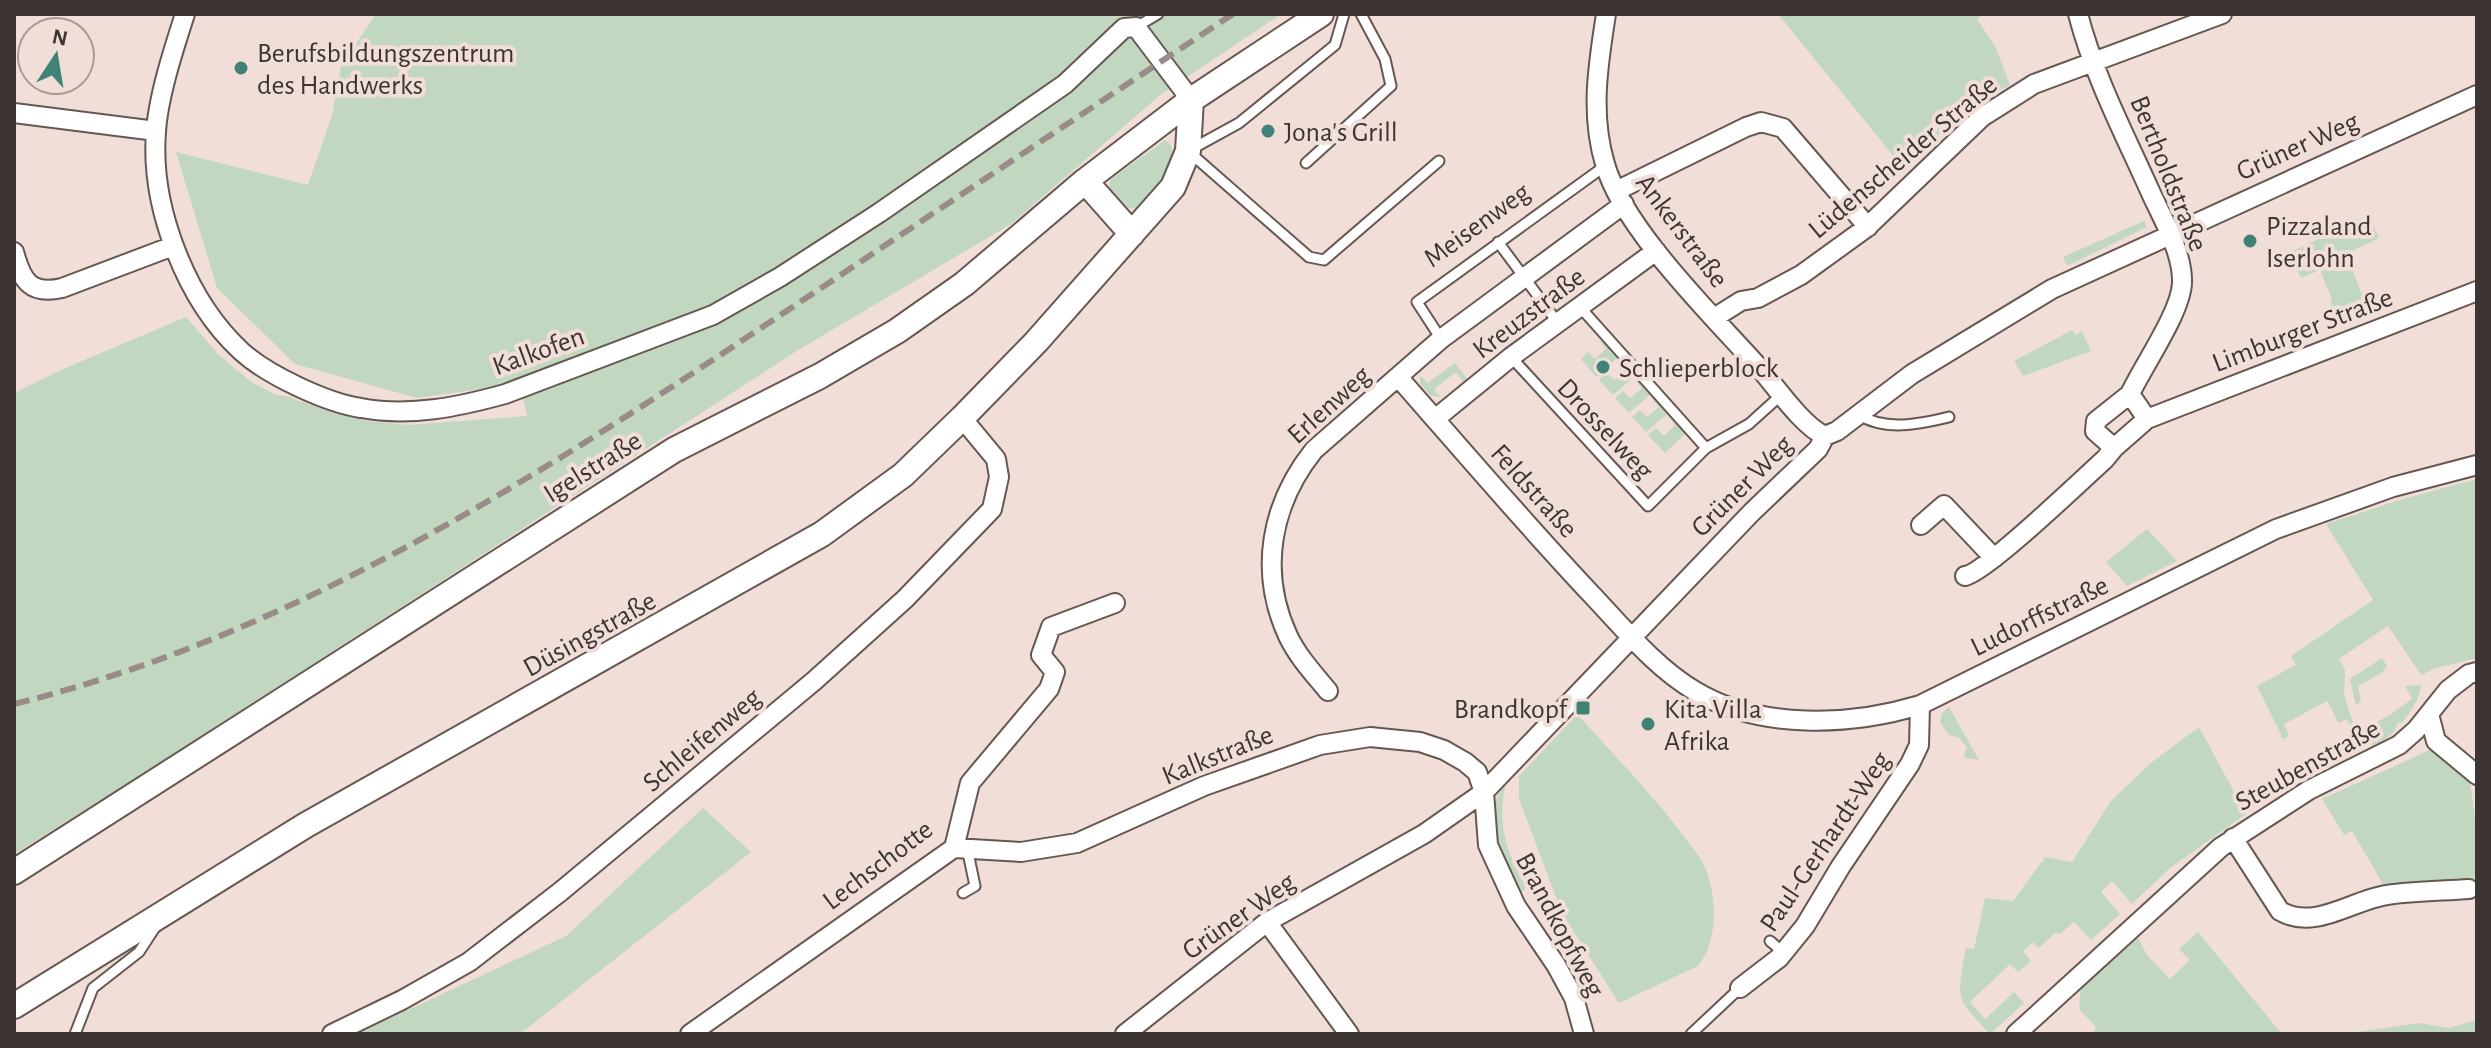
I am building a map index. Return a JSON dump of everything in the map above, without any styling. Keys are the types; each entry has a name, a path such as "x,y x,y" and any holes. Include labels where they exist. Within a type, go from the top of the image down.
{"main road":[{"name":"Igelstraße","path":"14,872 674,450 820,376 897,331 964,284 1085,181 1191,100 1321,14"},
{"name":"Düsingstraße","path":"14,1006 306,825 822,534 903,475 1036,342 1173,187 1188,151 1191,100"},
{"path":"1085,181 1132,234"}],"street":[{"name":"Kalkofen","path":"185,14 156,131 157,179 173,246 207,313 243,353 303,389 360,408 400,412 436,410 505,394 713,315 780,277 879,213 1065,84 1124,28 1136,27"},
{"name":"Ankerstraße","path":"1606,14 1595,112 1605,166 1620,198 1656,251 1782,394 1816,431 1825,436"},
{"name":"Bertholdstraße","path":"2078,14 2093,63 2169,234 2183,282 2179,299 2130,394 2096,421 2095,431 2114,448"},
{"name":"Lüdenscheider Straße","path":"1714,318 1741,301 1758,298 1801,275 1868,227 1982,117 2034,84 2222,14"},
{"path":"1136,27 1191,100"},
{"name":"Grüner Weg","path":"1125,1034 1267,922 1424,834 1484,792 1752,512 1818,449 1825,436 1837,431 1912,374 2052,289 2477,95"},
{"path":"14,113 156,131"},
{"path":"1399,378 1441,339 1524,279 1620,198 1761,122 1783,128 1868,227"},
{"path":"14,252 20,273 34,289 47,291 173,246"},
{"name":"Kreuzstraße","path":"1435,419 1511,357 1656,251"},
{"name":"Limburger Straße","path":"2147,419 2477,291"},
{"name":"Feldstraße","path":"1399,378 1514,511 1632,637"},
{"name":"Erlenweg","path":"1328,691 1302,658 1280,615 1271,567 1273,530 1286,492 1314,450 1399,378"},
{"path":"1965,576 1994,558 2147,419 2130,394"},
{"name":"Schleifenweg","path":"332,1034 402,1000 469,962 560,892 791,701 905,599 992,509 999,477 996,459 962,418"},
{"name":"Ludorffstraße","path":"1632,637 1676,678 1696,692 1752,713 1794,720 1844,720 1890,714 1920,705 2276,529 2393,487 2477,465"},
{"path":"1921,525 1944,505 1994,558"},
{"name":"Lechschotte","path":"690,1034 960,848 970,783 1049,689 1055,672 1041,655 1051,627 1115,603"},
{"name":"Steubenstraße","path":"2016,1034 2165,896 2233,838 2309,790 2399,745 2448,690 2469,674 2477,672"},
{"name":"Paul-Gerhardt-Weg","path":"1740,988 1777,947 1805,926 1841,866 1910,764 1919,745 1920,705"},
{"path":"2429,714 2436,741 2477,775"},
{"name":"Kalkstraße","path":"960,848 1021,852 1077,843 1234,774 1320,745 1370,737 1408,740 1444,750 1477,772 1484,792"},
{"name":"Brandkopfweg","path":"1484,792 1488,845 1516,906 1574,998 1584,1034"},
{"name":"Steubenstraße","path":"2233,838 2280,911 2291,917 2302,919 2318,916 2385,895 2469,889"},
{"path":"1267,922 1349,1034"}],"lane":[{"path":"1136,27 1158,14"},
{"path":"1344,14 1335,45 1239,123 1188,151 1309,257 1324,260 1439,161"},
{"path":"1306,163 1391,86 1385,59 1361,14"},
{"name":"Meisenweg","path":"1441,339 1417,302 1605,166"},
{"path":"1498,242 1558,323"},
{"path":"1580,307 1706,448 1749,424 1782,394"},
{"name":"Drosselweg","path":"1511,357 1648,506 1706,448"},
{"path":"1858,414 1870,422 1913,425 1949,417"},
{"path":"960,848 975,886 963,893"},
{"path":"75,1034 93,988 139,952 165,913"},
{"path":"1691,1034 1740,988"}],"green space":[{"path":"376,14 1281,14 1159,96 1011,224 800,349 171,756 14,854 14,393 186,317 218,354 250,381 276,395 333,413 408,425 527,416 520,383 417,398 295,364 217,288 176,152 308,185 332,115 341,66"},
{"path":"1778,14 1985,14 1977,19 1996,48 2010,85 1954,122 1904,169"},
{"path":"1165,140 1171,145 1170,162 1154,191 1134,208 1116,200 1109,190 1110,180"},
{"path":"2368,215 2379,238 2346,254 2369,312 2333,327 2331,297 2320,270 2301,278 2289,253"},
{"path":"2144,221 2147,227 2067,266 2063,257"},
{"path":"2072,330 2075,335 2082,332 2091,351 2023,376 2014,361"},
{"path":"1602,339 1618,357 1596,377 1581,359 1588,352 1595,359 1606,349 1600,341"},
{"path":"1621,361 1635,376 1613,395 1599,380 1607,373 1614,380 1626,370"},
{"path":"1455,363 1469,381 1465,384 1456,372 1434,389 1440,397 1431,396 1420,383 1421,376 1427,383"},
{"path":"1637,378 1651,394 1629,413 1615,398 1623,391 1630,398 1642,388 1635,380"},
{"path":"1654,397 1668,413 1646,432 1632,417 1640,410 1647,417 1659,407 1652,399"},
{"path":"1671,416 1686,433 1665,453 1648,435 1656,428 1664,436 1675,425"},
{"path":"2477,479 2477,658 2421,675 2388,626 2339,659 2345,670 2344,695 2362,750 2347,719 2339,723 2327,701 2284,724 2289,736 2283,739 2257,686 2296,665 2291,656 2373,600 2326,524"},
{"path":"2147,529 2177,561 2127,586 2106,562"},
{"path":"2382,658 2387,666 2383,672 2358,686 2361,700 2356,706 2350,679"},
{"path":"2421,685 2415,704 2402,723 2397,723 2392,734 2372,746 2365,728 2412,699 2405,686"},
{"path":"1949,707 1979,760 1966,758 1967,748 1960,738 1949,735 1940,722 1942,713"},
{"path":"1579,716 1646,790 1695,851 1705,867 1714,904 1710,944 1698,966 1619,1003 1562,913 1519,799 1519,776"},
{"path":"2199,727 2246,814 2170,868 2132,904 2112,881 2101,892 2120,914 2091,940 2074,922 2060,934 2055,933 2039,948 2033,942 2023,951 2031,961 2018,972 2010,964 1970,1002 1985,1019 2014,992 2024,1003 1990,1034 1964,1004 1960,988 1966,948 1974,949 1985,898 2013,901 2045,857 2072,862 2111,801 2152,762"},
{"path":"2432,749 2431,753 2434,750 2470,782 2477,834 2477,879 2426,889 2386,889 2352,831 2344,835 2322,799"},
{"path":"1503,786 1505,839 1526,887 1518,897 1501,856 1494,827 1496,799"},
{"path":"703,808 751,852 520,1034 357,1034 566,936"},
{"path":"2198,932 2282,1034 2093,1034 2096,1027 2079,1009 2081,988 2138,938 2147,955 2170,979 2190,960 2179,949"},
{"path":"2477,1020 2477,1034 2343,1034 2419,1023 2449,1028"}],"railway":[{"path":"14,704 119,674 221,636 416,542 510,488 695,372 1233,14"}],"place":[{"name":"Berufsbildungszentrum des Handwerks","path":"241,68"},
{"name":"Jona's Grill","path":"1268,131"},
{"name":"Pizzaland Iserlohn","path":"2250,241"},
{"name":"Schlieperblock","path":"1603,367"},
{"name":"Brandkopf","path":"1583,708"},
{"name":"Kita Villa Afrika","path":"1648,724"}]}
